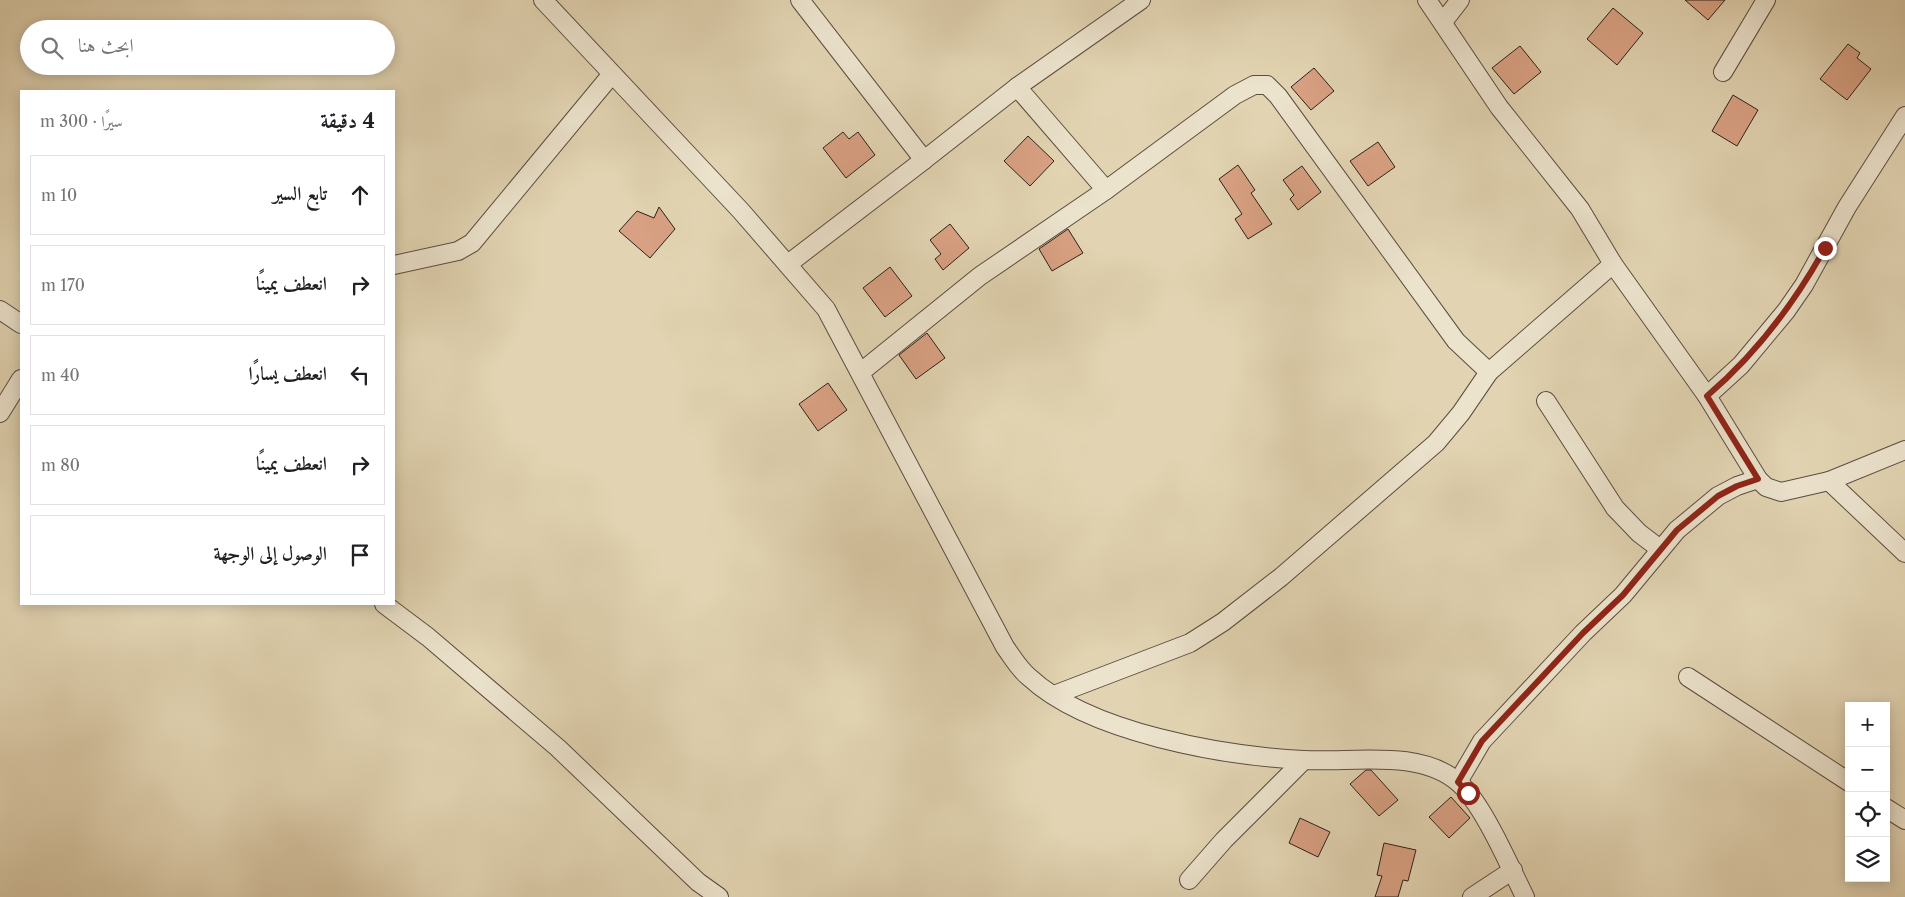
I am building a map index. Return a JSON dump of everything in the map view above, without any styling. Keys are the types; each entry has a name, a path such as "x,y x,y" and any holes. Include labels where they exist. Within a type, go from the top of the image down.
{"street":[{"path":"543,0 788,264 826,309 1006,647 1030,678 1082,712 1181,744 1242,754 1304,760 1402,761 1432,769 1458,782 1477,805 1513,870 1525,897"},
{"path":"800,0 924,160"},
{"path":"788,264 1017,87 1141,0"},
{"path":"1427,0 1499,106 1580,209 1613,264 1707,396 1758,479 1766,487 1781,492 1829,481 1905,450"},
{"path":"1443,22 1460,0"},
{"path":"1723,72 1766,0"},
{"path":"395,265 458,251 472,243 612,74"},
{"path":"861,372 980,276 1106,190 1235,95 1254,85 1267,85 1278,96 1456,342 1489,372"},
{"path":"1017,87 1106,190"},
{"path":"1707,396 1741,365 1786,311 1804,285 1847,207 1905,116"},
{"path":"1054,695 1190,643 1254,599 1436,443 1461,414 1489,372 1613,264"},
{"path":"0,310 20,323"},
{"path":"0,413 20,381"},
{"path":"1546,401 1615,508 1639,533 1660,549"},
{"path":"1458,782 1482,741 1583,633 1623,595 1660,549 1708,503 1732,488 1758,479"},
{"path":"1829,481 1905,553"},
{"path":"385,605 428,637 525,719 698,882 718,897"},
{"path":"1688,677 1845,779"},
{"path":"1189,880 1241,822 1304,760"},
{"path":"1890,811 1905,820"},
{"path":"1472,897 1513,870"}],"building":[{"path":"1685,0 1725,0 1708,20"},
{"path":"1613,8 1643,33 1617,65 1587,39"},
{"path":"1848,44 1860,53 1857,58 1871,69 1847,100 1820,79"},
{"path":"1520,46 1541,72 1514,94 1492,68"},
{"path":"1314,68 1334,91 1311,110 1291,87"},
{"path":"1733,95 1758,110 1737,146 1712,131"},
{"path":"843,132 849,139 858,132 875,155 846,178 823,148"},
{"path":"1028,136 1054,161 1030,186 1004,161"},
{"path":"1378,142 1395,167 1368,186 1350,161"},
{"path":"1238,165 1255,190 1251,193 1272,224 1248,239 1235,219 1242,214 1219,179"},
{"path":"1302,166 1321,192 1298,210 1290,199 1294,195 1283,180"},
{"path":"659,207 675,229 650,258 619,231 637,211 654,218"},
{"path":"950,224 969,248 943,270 935,259 941,254 930,240"},
{"path":"1068,229 1083,253 1052,271 1039,249"},
{"path":"890,267 912,296 885,317 863,288"},
{"path":"927,333 945,358 916,379 899,355"},
{"path":"828,383 847,410 818,431 799,404"},
{"path":"1366,770 1371,770 1398,800 1379,816 1350,784"},
{"path":"1451,797 1470,818 1449,838 1429,817"},
{"path":"1300,818 1330,832 1318,857 1289,843"},
{"path":"1384,843 1416,850 1408,881 1403,880 1398,897 1375,897 1382,876 1377,875"}],"route":[{"path":"1468,793 1458,782 1470,759 1482,741 1553,664 1623,595 1677,530 1718,496 1737,486 1758,479 1707,396 1741,365 1768,334 1804,285 1825,248"}]}
